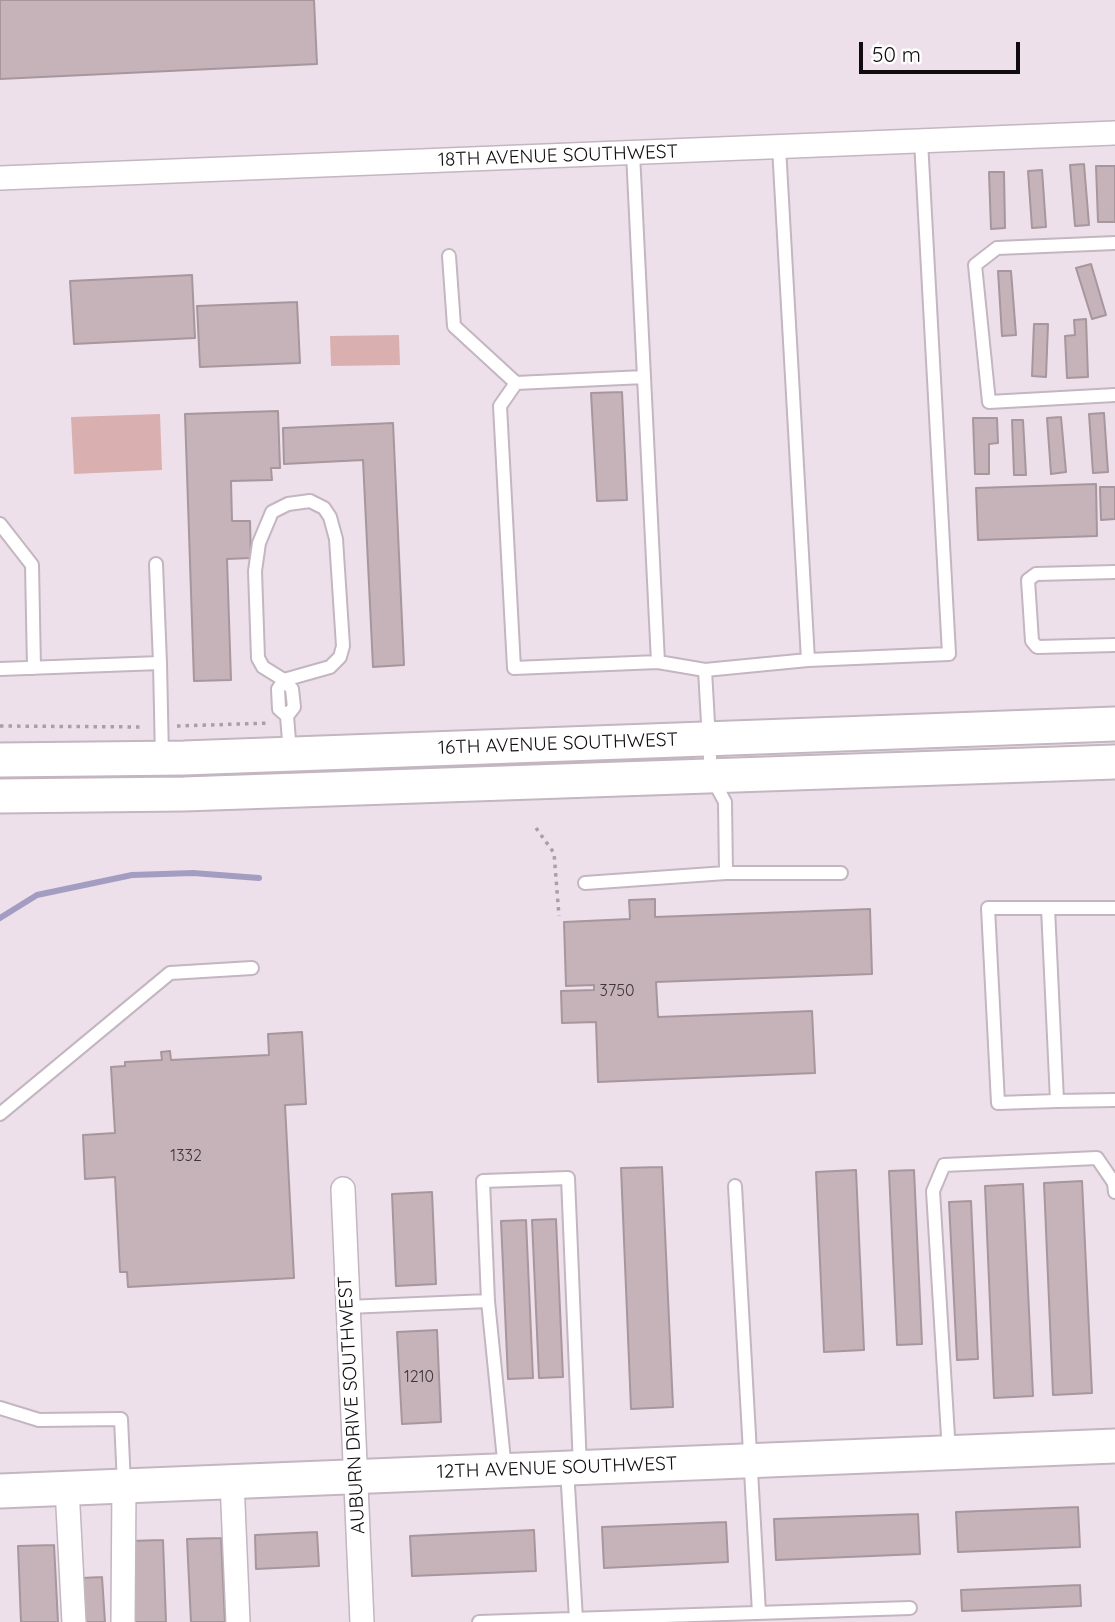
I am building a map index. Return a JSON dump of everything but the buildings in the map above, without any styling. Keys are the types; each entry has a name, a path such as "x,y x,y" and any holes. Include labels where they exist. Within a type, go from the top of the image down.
{"main road":[{"name":"16TH AVENUE SOUTHWEST","path":"0,760 290,754 1115,724"},
{"name":"16TH AVENUE SOUTHWEST","path":"0,796 184,794 1115,762"},
{"name":"12TH AVENUE SOUTHWEST","path":"0,1491 1115,1446"}],"street":[{"name":"18TH AVENUE SOUTHWEST","path":"0,178 1115,133"},
{"name":"AUBURN DRIVE SOUTHWEST","path":"342,1189 362,1622"},
{"path":"232,1481 238,1622"},
{"path":"123,1622 124,1486"},
{"path":"67,1488 74,1622"}],"lane":[{"path":"516,383 500,406 514,668 658,662 705,670 808,660 948,654 921,141"},
{"path":"779,147 808,660"},
{"path":"633,153 658,662"},
{"path":"1115,243 997,248 975,265 989,402 1115,395"},
{"path":"449,256 454,326 516,383 644,377"},
{"path":"284,680 330,667 340,657 342,646 336,539 330,517 324,508 310,501 288,504 272,512 259,543 255,571 258,659 263,667 284,680 292,689 294,706 287,716 290,754"},
{"path":"0,524 32,565 34,668"},
{"path":"156,564 162,758"},
{"path":"1115,572 1036,574 1028,580 1032,640 1037,647 1115,645"},
{"path":"0,669 160,663"},
{"path":"705,670 711,776 725,802 726,873"},
{"path":"585,883 726,873 841,873"},
{"path":"1115,908 988,908 998,1103 1115,1100"},
{"path":"1048,908 1057,1101"},
{"path":"0,1114 170,973 252,968"},
{"path":"949,1453 933,1191 944,1165 1097,1158 1114,1182 1115,1192"},
{"path":"505,1471 488,1301 482,1181 568,1178 576,1619"},
{"path":"735,1185 759,1613"},
{"path":"347,1307 488,1301"},
{"path":"0,1408 39,1420 121,1419 124,1486"},
{"path":"479,1622 910,1608"}],"path":[{"path":"536,828 554,853 559,916"}],"shaded area":[{"path":"399,335 400,365 331,366 330,336"},
{"path":"160,414 162,470 74,474 71,417"}],"waterway":[{"path":"0,918 37,895 132,875 193,873 259,878"}]}
